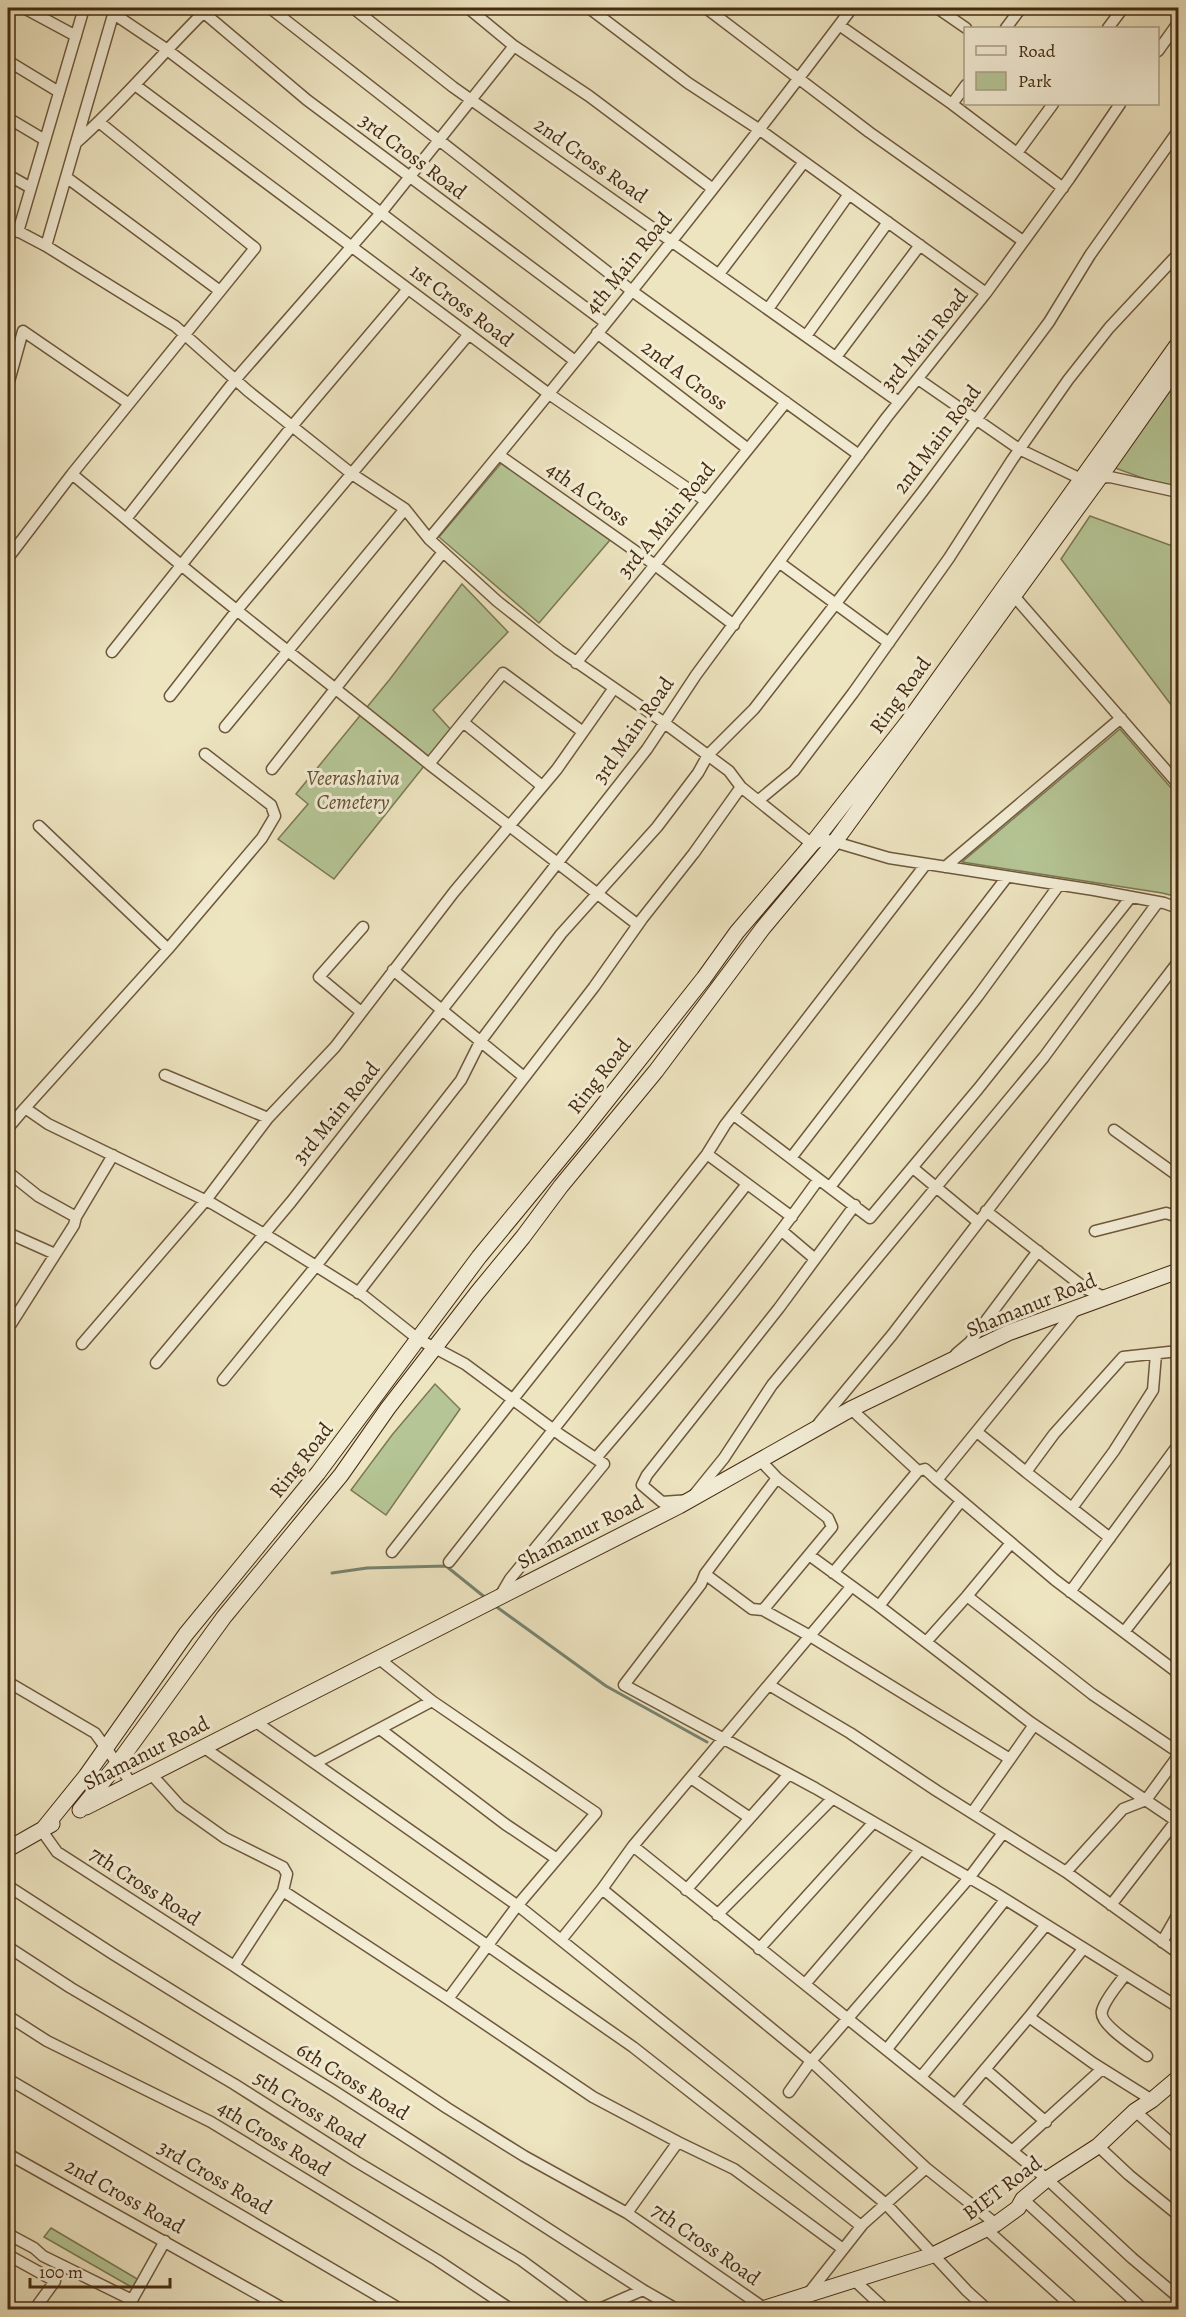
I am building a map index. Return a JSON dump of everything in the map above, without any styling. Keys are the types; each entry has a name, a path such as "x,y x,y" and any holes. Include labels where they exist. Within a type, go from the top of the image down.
{"main road":[{"name":"Ring Road","path":"47,1825 106,1748 186,1634 311,1482 479,1257 582,1132 704,978 737,932 812,844 907,723 1179,344"},
{"name":"Ring Road","path":"80,1810 118,1763 224,1617 341,1475 388,1408 561,1186 656,1071 763,928 834,843 1179,366"},
{"name":"Shamanur Road","path":"8,1838 47,1825 80,1810 256,1722 690,1500 851,1409 1008,1332 1179,1271"},
{"name":"Shamanur Road","path":"8,1849 95,1792"},
{"name":"BIET Road","path":"761,2309 933,2255 991,2227 1018,2208 1023,2199 1047,2179 1098,2146 1135,2111 1179,2078"}],"street":[{"path":"24,8 76,36"},
{"path":"18,232 84,8"},
{"path":"270,8 632,291 859,455"},
{"name":"2nd Cross Road","path":"353,8 472,100 899,402"},
{"path":"468,8 514,46 598,103 713,189"},
{"path":"589,8 688,83 760,130 987,293"},
{"path":"706,8 869,132 1023,241"},
{"name":"4th Main Road","path":"429,539 632,291 760,130 852,8"},
{"path":"937,8 965,27"},
{"path":"1007,27 1020,8"},
{"path":"1109,27 1123,8"},
{"path":"76,143 206,10"},
{"name":"3rd Cross Road","path":"206,10 307,100 606,323"},
{"path":"46,246 115,11 575,361"},
{"path":"1159,50 1179,23"},
{"path":"839,25 952,104 1063,188"},
{"path":"126,519 235,380 380,214 514,46"},
{"path":"8,61 59,92"},
{"name":"1st Cross Road","path":"135,85 549,394 706,501"},
{"path":"952,104 964,88"},
{"path":"1017,153 1052,105"},
{"name":"3rd Main Road","path":"156,1363 264,1234 406,1057 442,1008 473,972 647,749 663,722 859,455 987,293 1119,105"},
{"path":"8,118 45,140"},
{"path":"8,558 72,474 255,248 99,122"},
{"name":"2nd Main Road","path":"223,1380 316,1266 461,1080 480,1042 561,934 596,892 657,827 698,773 708,755 754,709 977,419 1049,322 1090,255 1179,131"},
{"path":"719,274 804,162"},
{"path":"8,175 31,188"},
{"path":"66,177 220,291"},
{"path":"768,309 849,194"},
{"path":"806,336 888,222"},
{"path":"8,226 46,246 175,326 235,380 352,474 405,509 429,539 497,601 576,663 663,722 729,771 741,787 812,844 828,840 889,858 1131,897 1179,908"},
{"path":"836,357 920,245"},
{"path":"759,800 794,771 890,642 949,558 1019,449 1109,328 1179,254"},
{"path":"112,652 293,425 408,289"},
{"path":"8,385 23,331 128,404"},
{"name":"2nd A Cross","path":"597,333 748,449"},
{"path":"170,696 237,610 469,334"},
{"path":"918,380 1019,449 1081,479 1100,477 1179,492"},
{"name":"3rd A Main Road","path":"576,663 786,402"},
{"name":"4th A Cross","path":"499,455 655,565 734,625"},
{"path":"72,474 181,567 429,764 638,925"},
{"path":"225,727 405,509"},
{"path":"272,769 443,552"},
{"path":"780,563 890,642"},
{"path":"1014,596 1179,784"},
{"path":"429,764 502,673 583,732"},
{"path":"82,1344 206,1200 268,1118 335,1047 393,970 542,786 614,688"},
{"path":"945,867 1121,718"},
{"path":"463,722 542,786"},
{"path":"8,1128 168,949 262,838 275,816 271,805 205,754"},
{"path":"358,1293 594,987 638,925 694,854 741,787"},
{"path":"39,826 168,949"},
{"path":"392,1551 707,1154 734,1115 926,864"},
{"path":"791,1158 1007,876"},
{"path":"830,1187 978,996 1059,885"},
{"path":"734,1115 870,1218 978,1089 1131,897"},
{"path":"855,1205 647,1475 642,1485 662,1502 690,1500 724,1458 772,1386 1044,1057 1158,902"},
{"path":"361,1012 319,977 363,927"},
{"path":"812,1432 892,1335 1179,962"},
{"path":"393,970 524,1077"},
{"path":"165,1075 268,1118"},
{"path":"26,1108 48,1124 206,1200 316,1266 358,1293 418,1339 465,1364 604,1464 493,1600"},
{"path":"1114,1130 1179,1176"},
{"path":"707,1154 792,1217"},
{"path":"11,1324 74,1225 76,1217 113,1155"},
{"path":"913,1168 978,1222"},
{"path":"8,1172 38,1196 76,1217"},
{"path":"596,1458 668,1374 782,1231 818,1180"},
{"path":"449,1562 747,1184"},
{"path":"987,1211 1086,1288 1107,1298"},
{"path":"1095,1230 1166,1213 1179,1218"},
{"path":"782,1231 815,1259"},
{"path":"8,1233 55,1254"},
{"path":"942,1366 970,1342 1038,1251"},
{"path":"937,1480 1078,1308"},
{"path":"1026,1472 1054,1434 1123,1357 1179,1351"},
{"path":"1072,1508 1114,1451 1153,1390 1156,1354"},
{"path":"851,1409 918,1471"},
{"path":"977,1432 1110,1538"},
{"path":"1070,1592 1179,1445"},
{"path":"760,1460 777,1478 828,1518 832,1527 763,1610"},
{"path":"833,1573 918,1471 926,1469 1070,1592 1179,1673"},
{"path":"777,1478 705,1574 701,1584 624,1685 832,1798 969,1878 1179,2007"},
{"path":"879,1606 961,1501"},
{"path":"926,1642 1011,1543"},
{"path":"809,1555 1034,1725 1177,1821 1112,1905"},
{"path":"1124,1632 1179,1563"},
{"path":"705,1574 752,1609 763,1610 810,1636 1010,1759"},
{"path":"561,1940 633,1846 851,1587"},
{"path":"967,1596 1092,1694 1179,1752"},
{"path":"378,1658 432,1701 546,1776 596,1813 517,1906 448,1999"},
{"path":"8,1682 95,1733 132,1784"},
{"path":"769,1685 850,1733 972,1814 1066,1872 1179,1953"},
{"path":"315,1763 432,1701"},
{"path":"256,1722 517,1906 561,1940 886,2204 988,2310"},
{"path":"972,1814 1034,1725"},
{"path":"380,1729 505,1824 557,1859"},
{"path":"203,1747 633,2047 861,2226"},
{"path":"1066,1872 1123,1809 1146,1800 1179,1756"},
{"path":"151,1774 180,1806 225,1838 283,1868 287,1874 283,1891 234,1966"},
{"path":"686,1890 789,1774"},
{"path":"691,1778 750,1818"},
{"path":"717,1915 832,1798"},
{"path":"759,1949 873,1823"},
{"name":"7th Cross Road","path":"47,1825 57,1852 234,1966 447,2109 524,2156 627,2213 761,2309"},
{"path":"789,2091 969,1878 1003,1833"},
{"path":"633,1846 1047,2179 1124,2251 1179,2297"},
{"path":"805,1984 920,1850"},
{"name":"6th Cross Road","path":"8,1886 334,2091 643,2290 678,2310"},
{"path":"602,1889 812,2061 991,2227 1076,2310"},
{"path":"283,1891 593,2097 734,2169 843,2249"},
{"path":"887,2049 1005,1900"},
{"path":"1162,1942 1179,1914"},
{"path":"921,2077 1045,1926"},
{"name":"5th Cross Road","path":"8,1947 71,1988 234,2084 357,2162 521,2260 589,2310"},
{"path":"955,2104 1083,1949"},
{"path":"1125,1975 1103,2006 1102,2019 1113,2031 1147,2056"},
{"name":"4th Cross Road","path":"8,2016 47,2041 211,2122 437,2260 512,2310"},
{"path":"1029,2017 1102,2069 1152,2100"},
{"path":"985,2069 1046,2122"},
{"path":"1012,2151 1102,2069"},
{"name":"3rd Cross Road","path":"8,2079 402,2310"},
{"path":"1135,2111 1179,2149"},
{"path":"627,2213 678,2142"},
{"path":"1098,2146 1129,2175 1179,2215"},
{"name":"2nd Cross Road","path":"8,2154 286,2310"},
{"path":"808,2310 801,2296 861,2226 926,2168"},
{"path":"1023,2199 1144,2310"},
{"path":"8,2234 34,2247 44,2256 129,2305 165,2241"},
{"path":"8,2255 55,2281 34,2310"},
{"path":"854,2280 886,2310"},
{"path":"597,2310 643,2290"}],"green space":[{"path":"1178,376 1178,491 1115,468"},
{"path":"503,461 610,540 539,623 439,537"},
{"path":"1090,516 1178,548 1178,714 1061,559"},
{"name":"Veerashaiva Cemetery","path":"462,584 508,632 433,710 452,731 334,879 278,839 308,804 296,794 390,679"},
{"path":"1120,729 1178,796 1178,897 962,862"},
{"path":"435,1384 460,1409 386,1515 351,1490 392,1435"},
{"path":"51,2228 139,2280 133,2288 44,2237"}],"waterway":[{"path":"332,1573 367,1568 446,1566 487,1599"},
{"path":"494,1605 606,1686 707,1742"}]}
